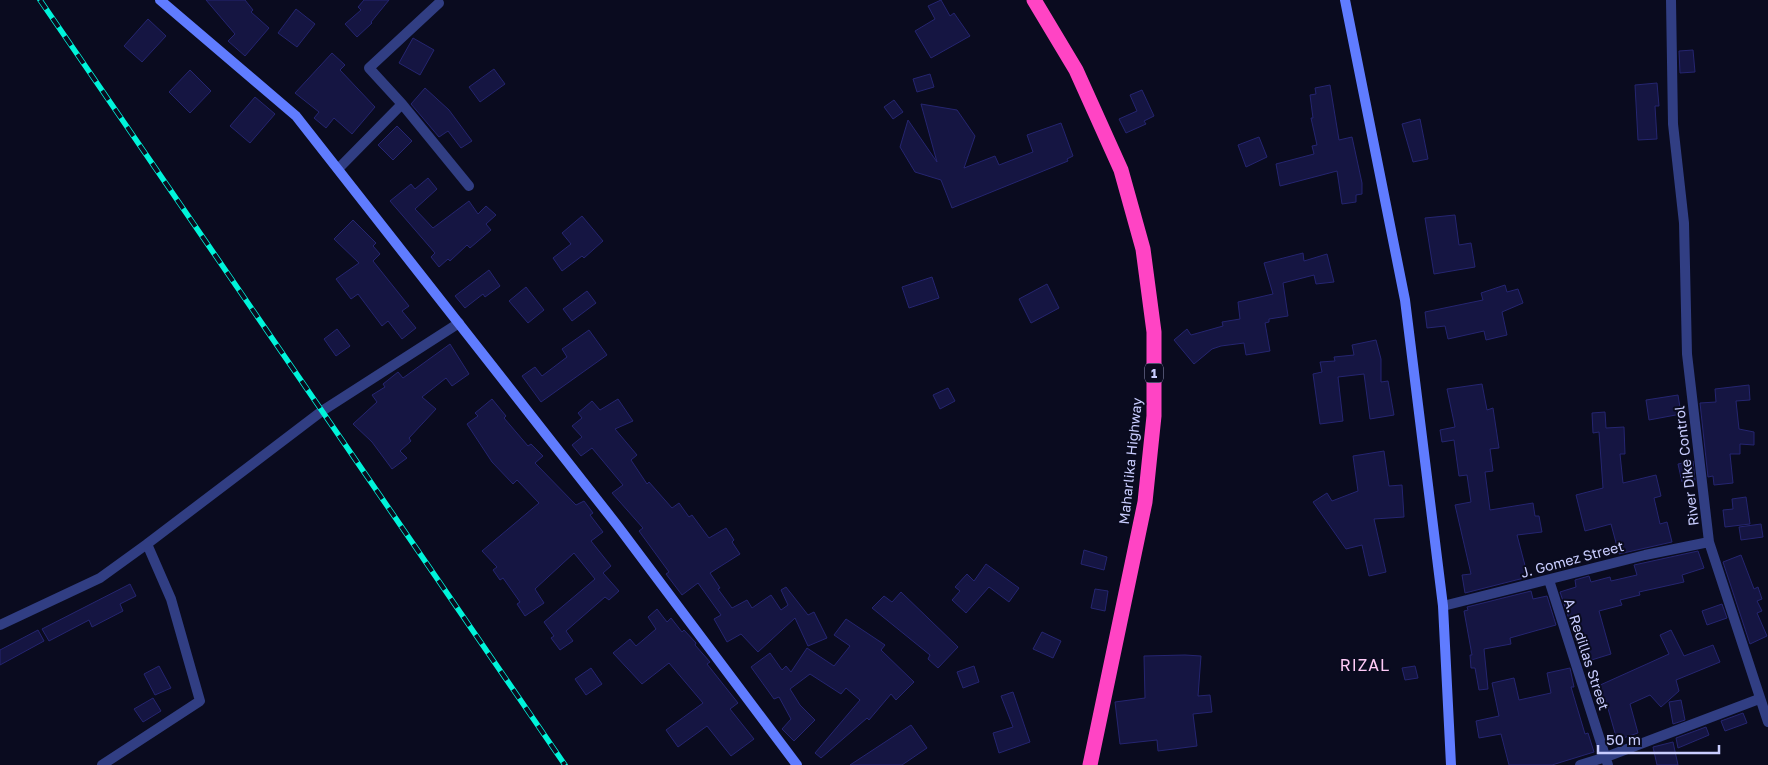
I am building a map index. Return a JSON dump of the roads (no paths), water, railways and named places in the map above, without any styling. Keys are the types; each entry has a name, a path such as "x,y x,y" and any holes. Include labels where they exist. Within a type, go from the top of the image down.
{"highway":[{"name":"Maharlika Highway","path":"1034,0 1076,70 1121,170 1143,249 1154,332 1154,416 1145,502 1090,765"}],"street":[{"path":"160,0 296,116 617,525 797,765"},
{"path":"1345,0 1405,300 1443,606 1451,765"},
{"name":"River Dike Control","path":"1671,0 1673,124 1684,223 1687,354 1709,542 1768,722"},
{"path":"439,4 369,68 402,104 469,186"},
{"path":"338,169 402,104"},
{"path":"0,625 100,578 322,411 459,323"},
{"name":"J. Gomez Street","path":"1443,606 1645,555 1709,542"},
{"path":"102,765 200,701 171,599 147,544"},
{"name":"A. Redillas Street","path":"1549,580 1607,761"},
{"path":"1580,765 1607,761 1759,699"}],"railway":[{"path":"40,0 565,765"}],"district":[{"name":"RIZAL","path":"1365,665"}]}
